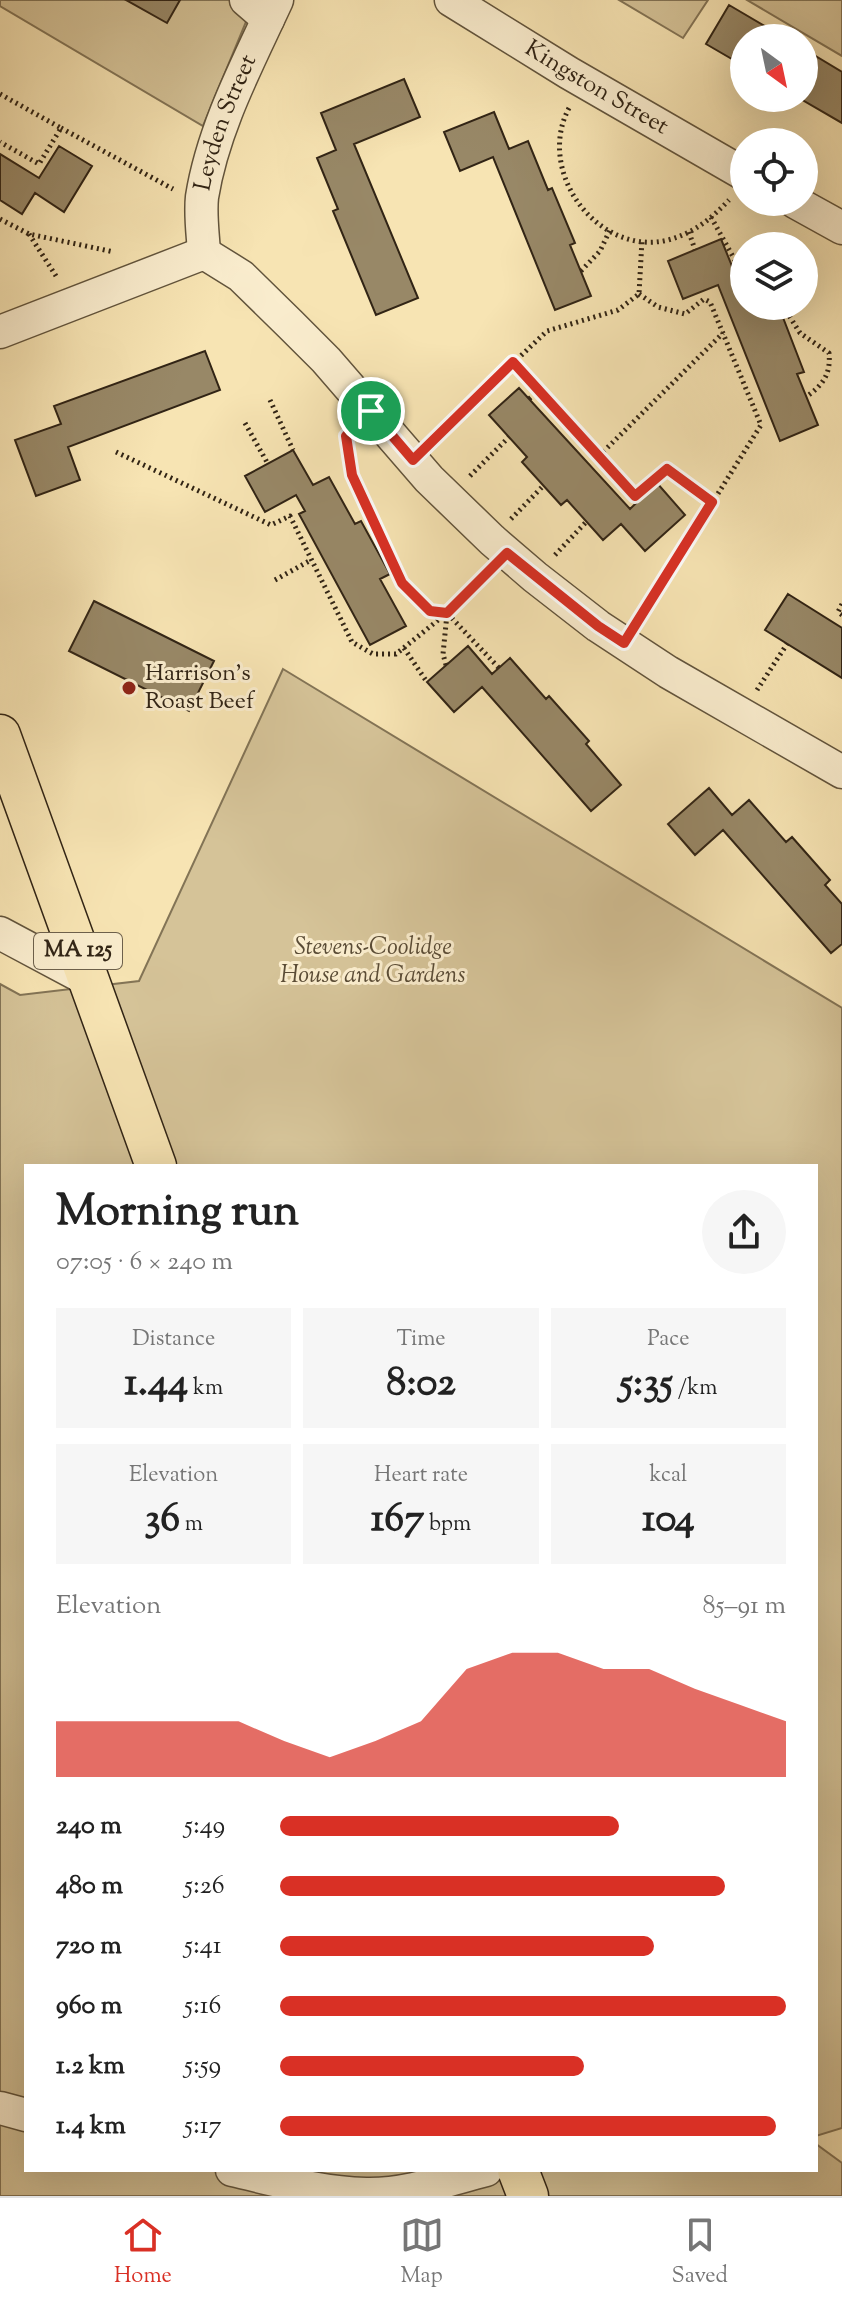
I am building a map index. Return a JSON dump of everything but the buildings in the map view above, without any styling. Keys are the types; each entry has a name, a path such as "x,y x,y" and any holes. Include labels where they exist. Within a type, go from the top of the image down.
{"main road":[{"name":"MA 125","path":"0,735 155,1164"},
{"path":"519,2172 528,2196"}],"street":[{"name":"Kingston Street","path":"451,0 584,81 730,178"},
{"name":"Leyden Street","path":"204,253 202,200 212,155 264,6"},
{"path":"818,215 842,228"},
{"path":"0,332 204,253 241,276 326,360 448,498 535,577 624,643 741,716 842,772"},
{"path":"0,933 88,980"},
{"path":"0,2108 24,2114"},
{"path":"241,2172 325,2190 368,2194 414,2190 479,2172"}],"path":[{"path":"584,81 561,123 558,148 564,176 579,207 603,227 633,239 666,241 700,228 730,195"},
{"path":"0,94 173,189"},
{"path":"0,142 39,164 61,128"},
{"path":"711,217 730,251"},
{"path":"0,219 29,234 123,254"},
{"path":"581,271 600,251 610,230"},
{"path":"688,232 695,250"},
{"path":"29,234 59,280"},
{"path":"413,460 547,331 618,310 639,294 642,240"},
{"path":"624,643 761,425 710,302 704,299 685,314 658,307 639,294"},
{"path":"792,320 800,333 829,353 830,367 822,385 806,397"},
{"path":"599,456 723,333"},
{"path":"513,362 635,496 667,469 712,502"},
{"path":"529,399 538,391"},
{"path":"270,400 293,450"},
{"path":"371,411 346,436 352,475 402,583 430,611 447,613 499,668"},
{"path":"245,423 268,464"},
{"path":"448,498 509,437"},
{"path":"116,452 271,525 290,516 352,642 373,654 396,654 447,613 544,485"},
{"path":"535,577 587,521"},
{"path":"275,580 311,560"},
{"path":"842,604 838,612 842,615"},
{"path":"446,665 443,654 447,613"},
{"path":"741,716 787,644"},
{"path":"404,648 427,682"}],"green space":[{"path":"0,0 255,0 203,126 0,6"},
{"path":"619,0 708,0 683,38"},
{"path":"747,0 842,0 842,56 818,42 818,24 788,24"},
{"name":"Stevens-Coolidge House and Gardens","path":"283,669 842,1008 842,2128 818,2135 818,1164 24,1164 24,2172 818,2172 818,2145 842,2163 842,2196 0,2196 0,984 20,995 139,981"}],"place":[{"name":"Harrison's Roast Beef","path":"129,688"}],"route":[{"path":"513,362 635,496 667,469 712,502 624,643 507,553 447,613 430,611 402,583 352,475 346,436 371,411 413,460 513,362"}]}
